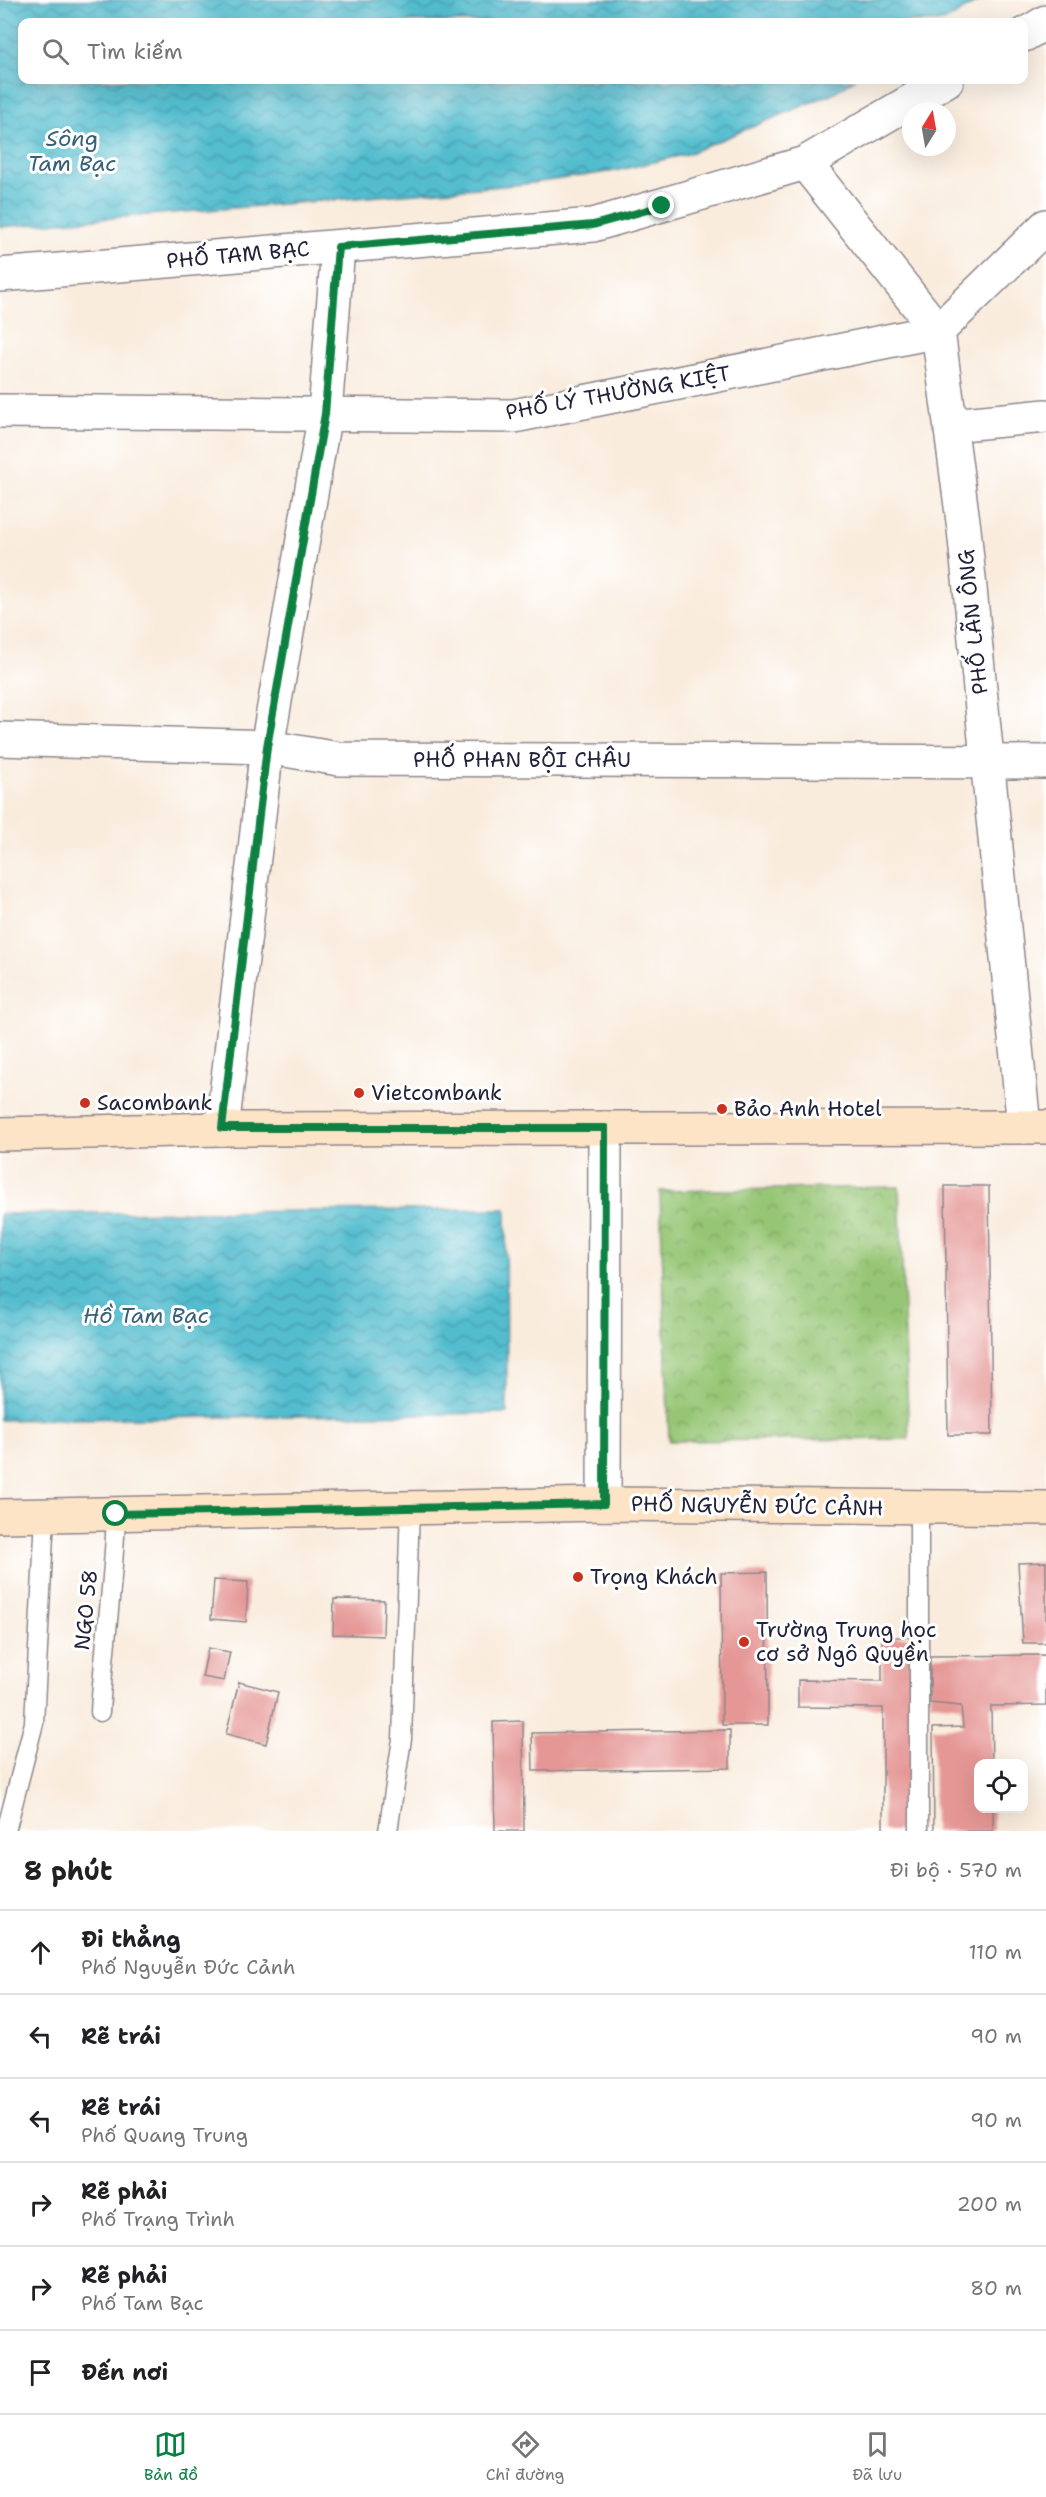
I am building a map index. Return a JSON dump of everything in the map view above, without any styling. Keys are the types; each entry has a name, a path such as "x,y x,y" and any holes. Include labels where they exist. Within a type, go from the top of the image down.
{"main road":[{"path":"0,1134 222,1128 1035,1127"},
{"name":"PHỐ NGUYỄN ĐỨC CẢNH","path":"0,1516 604,1504 919,1509 1046,1508"}],"street":[{"path":"1028,32 1046,22"},
{"name":"PHỐ TAM BẠC","path":"0,275 593,225 805,163 940,84"},
{"path":"805,163 938,331 1046,226"},
{"path":"222,1128 267,747 325,414 338,247"},
{"name":"PHỐ LÝ THƯỜNG KIỆT","path":"0,411 514,416 938,331"},
{"name":"PHỐ LÃN ÔNG","path":"938,331 964,530 987,762 1035,1127"},
{"path":"951,425 1046,416"},
{"name":"PHỐ PHAN BỘI CHÂU","path":"0,740 267,747 339,759 1046,762"},
{"path":"604,1504 605,1128"}],"lane":[{"path":"388,1831 402,1740 410,1508"},
{"path":"919,1509 919,1831"},
{"name":"NGO 58","path":"100,1712 105,1642 114,1569 116,1514"},
{"path":"6,1831 34,1723 45,1516"}],"green space":[{"path":"899,1187 909,1439 669,1441 660,1191"}],"water":[{"name":"Sông Tam Bạc","path":"0,0 980,0 951,18 18,18 18,84 847,84 831,94 687,154 615,171 526,184 0,227"},
{"name":"Hồ Tam Bạc","path":"506,1209 507,1413 0,1420 0,1214"}],"building":[{"path":"945,1186 989,1186 992,1435 948,1435"},
{"path":"1046,1562 1046,1643 1023,1643 1018,1563"},
{"path":"767,1572 768,1725 722,1725 721,1573"},
{"path":"214,1580 248,1582 246,1622 211,1619"},
{"path":"334,1599 384,1600 383,1636 333,1634"},
{"path":"882,1637 913,1637 912,1831 883,1831 883,1708 798,1707 798,1680 882,1681"},
{"path":"208,1648 230,1652 224,1681 202,1677"},
{"path":"1046,1655 1046,1705 991,1706 992,1759 974,1759 974,1813 993,1813 993,1831 934,1831 933,1728 963,1727 961,1706 930,1703 930,1656"},
{"path":"239,1682 278,1692 266,1744 226,1734"},
{"path":"523,1721 524,1831 495,1831 493,1722"},
{"path":"730,1730 730,1768 533,1771 532,1733"}],"place":[{"name":"Vietcombank","path":"359,1093"},
{"name":"Sacombank","path":"85,1103"},
{"name":"Bảo Anh Hotel","path":"722,1109"},
{"name":"Trọng Khách","path":"578,1577"},
{"name":"Trường Trung học cơ sở Ngô Quyền","path":"744,1642"}],"route":[{"path":"116,1514 604,1504 605,1128 222,1128 267,747 325,414 338,247 593,225 662,206"}]}
